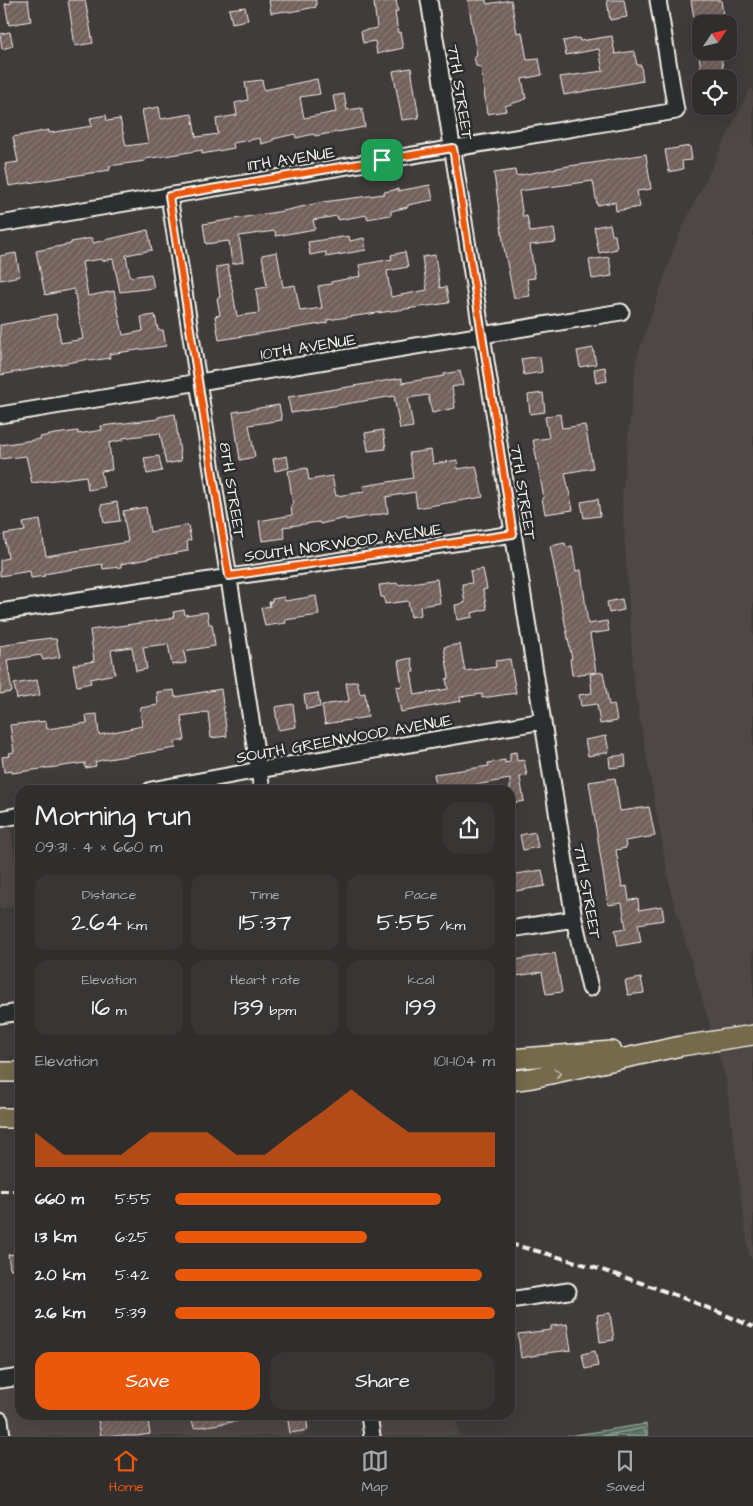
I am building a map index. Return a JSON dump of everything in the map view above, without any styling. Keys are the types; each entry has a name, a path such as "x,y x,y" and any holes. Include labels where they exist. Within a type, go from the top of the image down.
{"main road":[{"path":"515,1080 680,1046 753,1035"},
{"path":"515,1059 680,1046"},
{"path":"0,1072 15,1072"},
{"path":"0,1118 15,1118"},
{"path":"0,1123 15,1119"}],"street":[{"name":"7TH STREET","path":"429,0 574,919 590,988"},
{"name":"11TH AVENUE","path":"0,224 676,111 658,0"},
{"name":"8TH STREET","path":"169,196 261,785"},
{"name":"10TH AVENUE","path":"0,415 621,312"},
{"name":"SOUTH NORWOOD AVENUE","path":"0,612 513,534"},
{"name":"SOUTH GREENWOOD AVENUE","path":"178,785 543,722"},
{"path":"0,819 15,816"},
{"path":"515,928 574,919"},
{"path":"0,1015 15,1013"},
{"path":"515,1299 568,1291"},
{"path":"0,1380 15,1378"},
{"path":"0,1420 2,1436"},
{"path":"369,1420 372,1436"}],"shaded area":[{"path":"753,89 753,1260 749,1256 726,1080 671,893 634,686 622,497 636,360 678,237 749,90"},
{"path":"9,817 15,859 15,907 0,909 0,819"},
{"path":"15,1378 15,1420 303,1420 305,1436 0,1436 0,1380"},
{"path":"370,1420 457,1420 459,1436 372,1436"}],"green space":[{"path":"646,1424 648,1436 568,1436"},
{"path":"644,1428 646,1436 601,1436"}],"building":[{"path":"11,0 28,0 31,21 9,25 5,4 11,3"},
{"path":"68,0 85,0 93,43 75,46"},
{"path":"269,0 316,0 316,7 271,13"},
{"path":"396,0 398,11 395,12 398,33 400,32 403,48 377,54 375,41 363,43 361,31 377,28 374,3"},
{"path":"468,0 486,0 487,4 511,0 517,33 522,32 527,60 539,59 542,75 522,79 526,99 505,106 506,111 487,114 481,67 476,66 474,56 477,56"},
{"path":"607,0 624,0 627,17 610,20"},
{"path":"691,0 721,0 723,14 694,15"},
{"path":"245,7 248,20 232,23 229,9"},
{"path":"10,32 13,46 2,49 0,34"},
{"path":"612,36 615,54 634,51 637,65 641,65 643,81 564,95 560,77 603,71 599,49 566,55 563,41 579,38 580,41"},
{"path":"700,60 722,60 723,70 701,70"},
{"path":"411,68 419,118 402,120 393,71"},
{"path":"317,79 320,94 300,97 304,118 336,112 333,96 344,94 347,110 362,108 365,127 296,138 295,134 261,144 260,138 233,143 234,148 202,154 202,150 145,159 145,161 109,166 110,170 9,186 5,164 18,162 13,137 49,130 49,133 92,126 90,118 106,115 107,121 120,119 126,146 148,143 142,110 159,107 161,119 192,114 196,137 218,134 216,119 237,115 235,103 248,100 245,82 262,80 264,90"},
{"path":"690,146 692,160 682,161 683,169 669,172 665,150"},
{"path":"646,154 651,189 637,191 640,207 616,211 615,202 597,205 593,181 519,191 523,217 527,216 530,232 554,229 556,242 530,245 535,278 527,279 530,296 514,298 504,248 494,173 515,170 516,176"},
{"path":"430,185 433,200 391,211 391,215 367,219 367,215 338,220 337,216 313,220 315,229 276,236 275,231 239,236 243,262 232,264 229,241 206,244 203,224"},
{"path":"610,224 612,235 615,235 617,249 599,253 594,227"},
{"path":"148,230 152,250 126,255 130,277 151,274 154,288 120,292 113,259 82,262 88,296 114,291 123,335 143,331 141,317 155,315 158,330 163,330 166,346 109,354 110,358 90,361 89,359 0,375 0,325 56,314 61,343 83,339 74,289 45,295 36,251 92,238 93,243"},
{"path":"349,236 350,241 364,238 366,250 326,257 326,252 310,255 308,242"},
{"path":"277,252 283,287 295,285 300,311 322,308 318,286 361,276 359,265 392,259 391,255 405,252 408,267 387,271 391,297 427,290 422,257 435,255 440,288 446,287 449,303 327,320 327,323 219,340 215,316 220,315 217,298 220,297 216,267 228,265 237,316 259,313 256,289 267,287 262,255"},
{"path":"16,253 20,276 0,280 0,256"},
{"path":"609,257 612,276 592,279 589,260"},
{"path":"593,348 596,364 580,367 577,351"},
{"path":"540,357 542,372 524,375 521,359"},
{"path":"605,367 607,381 596,383 594,369"},
{"path":"460,371 463,385 452,387 455,408 432,413 428,395 408,398 413,427 400,429 394,396 291,413 288,397 402,378 402,383 444,376 444,374"},
{"path":"543,393 545,412 530,414 528,395"},
{"path":"279,405 282,420 249,425 255,457 240,460 233,412"},
{"path":"175,414 181,461 166,464 160,433 123,438 123,440 109,443 112,470 101,471 104,487 88,490 86,476 32,483 26,456 0,459 0,445 40,439 40,437 55,434 78,431 78,434 102,430 101,426 158,419 158,417"},
{"path":"560,414 562,428 585,425 593,468 565,473 573,510 545,514 542,498 544,498 533,440 549,438 545,417"},
{"path":"383,430 386,449 368,451 365,433"},
{"path":"431,450 433,464 457,460 458,469 476,466 483,497 417,508 415,492 386,497 388,513 346,520 346,518 320,524 319,522 283,527 285,538 262,541 259,521 292,515 291,505 293,504 288,471 307,468 309,480 332,476 336,496 364,492 363,486 413,478 409,453"},
{"path":"159,456 162,471 147,474 144,458"},
{"path":"287,456 289,468 275,471 273,459"},
{"path":"598,499 600,516 584,518 581,502"},
{"path":"117,502 120,521 104,523 101,505"},
{"path":"146,507 150,532 188,525 191,540 187,541 188,551 121,564 121,567 103,569 102,564 31,578 30,571 0,576 0,560 8,558 4,534 25,531 23,523 40,520 46,556 128,542 123,511"},
{"path":"565,543 566,547 572,546 576,571 581,570 588,624 607,621 609,631 590,634 596,672 572,675 570,659 572,659 550,546"},
{"path":"483,569 487,589 483,590 487,609 472,613 473,617 457,620 455,605 465,603 462,584 472,583 470,571"},
{"path":"437,579 440,603 420,606 421,615 411,617 408,601 385,604 384,597 381,597 379,585 398,583 398,585"},
{"path":"316,596 319,615 285,620 286,623 265,626 261,608 270,606 269,602 272,602 272,599 284,597 285,601"},
{"path":"622,599 624,610 609,613 607,602"},
{"path":"184,610 185,615 207,612 209,624 212,624 215,646 184,651 186,663 172,665 168,644 143,647 147,669 136,671 132,647 111,650 115,674 90,679 91,683 77,686 73,665 94,661 90,630 169,619 174,617 173,612"},
{"path":"51,638 56,639 60,657 43,660 41,655 7,660 12,692 0,694 0,646"},
{"path":"460,644 465,671 496,667 495,661 510,659 516,693 482,698 482,694 460,697 461,701 401,712 396,687 402,686 398,661 411,658 414,672 411,672 415,695 448,689 446,679 449,678 444,647"},
{"path":"603,672 609,705 614,704 617,721 600,724 597,704 581,706 579,695 592,693 590,674"},
{"path":"37,680 40,695 17,699 14,684"},
{"path":"357,681 360,694 365,693 368,717 325,724 322,705 349,701 346,683"},
{"path":"221,689 227,736 211,738 208,712 181,716 185,740 175,742 176,748 102,760 95,762 96,766 85,768 85,763 12,773 12,771 4,772 2,757 10,756 9,753 14,752 10,725 46,721 47,729 87,723 86,715 97,714 99,735 142,726 140,708 158,705 157,692 174,690 175,697"},
{"path":"318,693 320,707 306,709 304,695"},
{"path":"293,704 296,727 278,730 275,707"},
{"path":"606,736 609,752 588,756 585,740"},
{"path":"516,752 517,761 524,760 527,776 520,777 524,801 515,803 515,785 510,785 510,779 475,785 436,785 434,774 489,766 488,763 505,760 505,763 510,762 510,753"},
{"path":"625,755 626,766 610,768 609,757"},
{"path":"615,778 620,811 649,807 655,836 625,841 626,848 616,850 622,887 627,886 629,900 638,899 639,910 662,906 664,920 638,924 641,942 618,946 615,930 626,928 622,903 608,905 589,782"},
{"path":"535,832 538,847 523,850 520,835"},
{"path":"542,870 545,886 515,891 515,874"},
{"path":"555,953 562,992 546,994 542,972 515,976 515,960"},
{"path":"641,978 644,993 628,995 625,981"},
{"path":"15,1254 15,1268 10,1269 8,1255"},
{"path":"610,1313 614,1340 600,1342 597,1315"},
{"path":"567,1324 571,1350 521,1358 518,1334 551,1330 551,1326"},
{"path":"595,1351 598,1366 585,1369 582,1354"},
{"path":"98,1420 148,1420 150,1434 101,1436"},
{"path":"192,1420 238,1420 238,1421 194,1428"},
{"path":"288,1420 307,1420 308,1430 290,1433"}],"railway":[{"path":"0,1191 15,1191"},
{"path":"515,1245 633,1280 694,1302 753,1327"}],"route":[{"path":"453,148 513,534 229,576 169,196 382,160 453,148"}]}
